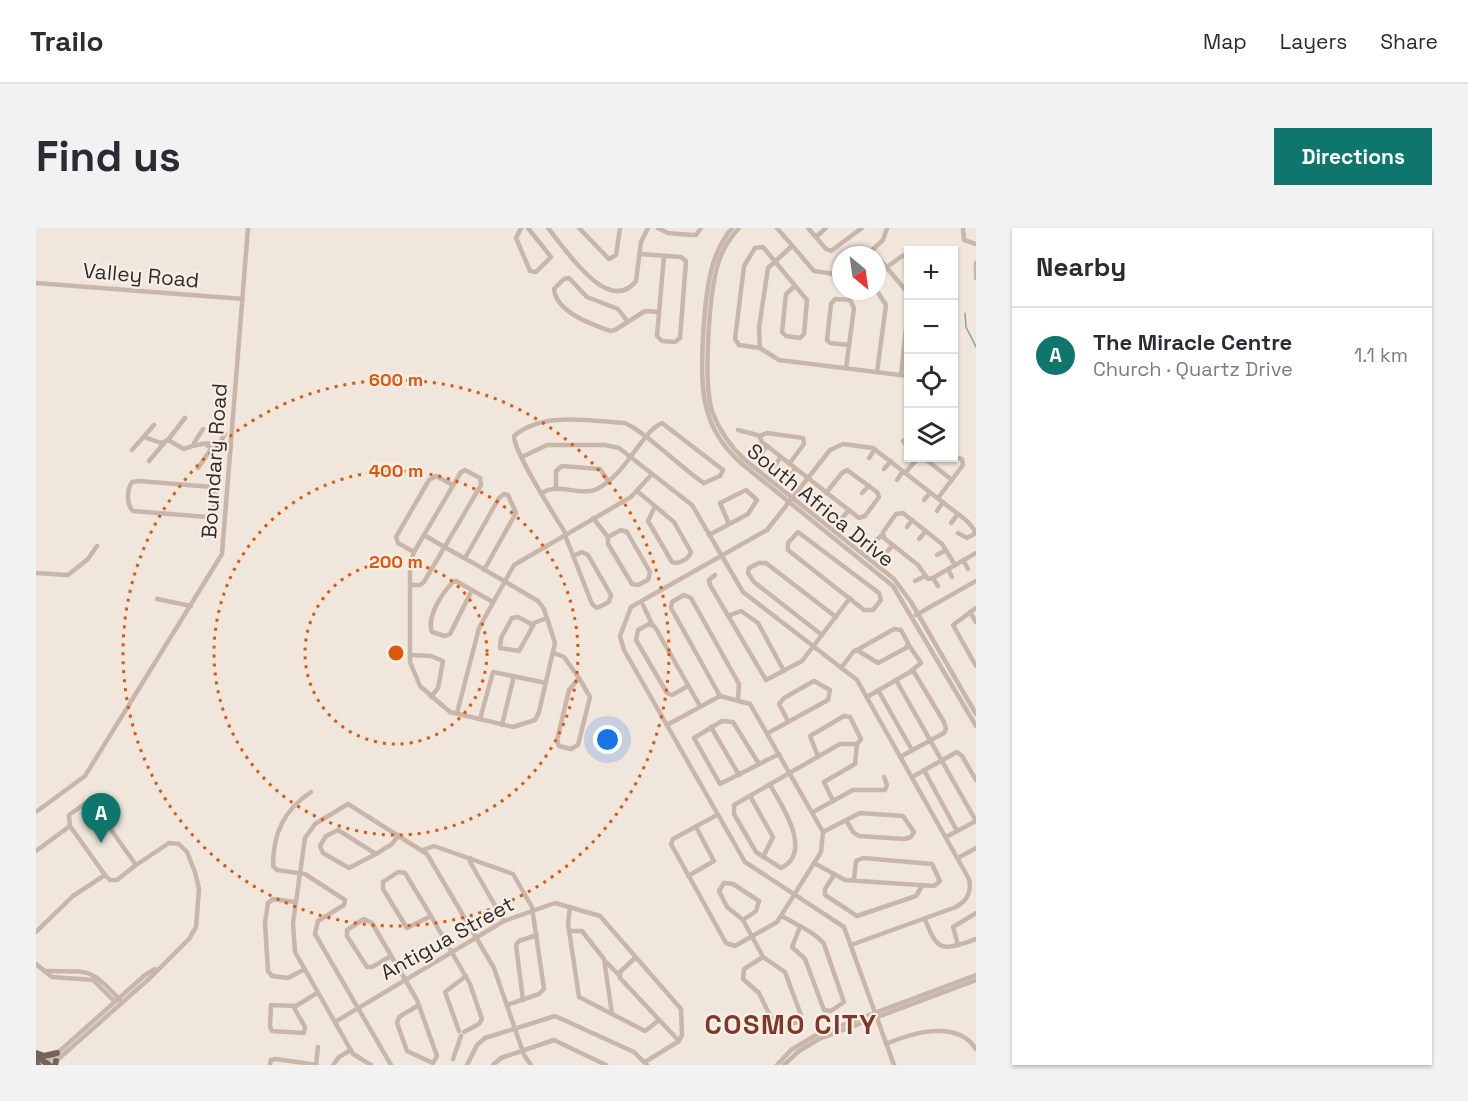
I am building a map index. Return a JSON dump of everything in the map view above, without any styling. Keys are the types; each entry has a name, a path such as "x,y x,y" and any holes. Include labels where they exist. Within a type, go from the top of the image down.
{"main road":[{"path":"36,1054 44,1056 57,1053"},
{"path":"36,1054 50,1064"}],"street":[{"name":"Boundary Road","path":"36,812 85,776 222,554 248,228"},
{"path":"520,228 516,238 531,271 536,272 550,260 551,256 528,228"},
{"path":"548,228 592,280 609,290 623,291 635,284 638,278 642,239 648,228"},
{"path":"579,228 609,259 616,255 617,230"},
{"path":"658,228 696,235 701,228"},
{"name":"South Africa Drive","path":"732,228 720,245 711,272 702,372 706,406 715,431 730,453 888,572 901,587 976,726"},
{"name":"South Africa Drive","path":"739,228 723,251 716,275 707,368 709,396 715,418 730,444 790,499"},
{"path":"777,228 816,273 832,274"},
{"path":"808,228 826,249 833,251 862,228"},
{"path":"816,237 826,228"},
{"path":"880,246 886,228"},
{"path":"963,228 965,241 976,244"},
{"path":"795,286 786,294 782,331 784,336 798,339 804,334 808,304 795,286 774,260 759,246 744,266 735,341 741,345 760,348 779,360 904,375"},
{"path":"760,348 758,342 768,267 792,246"},
{"path":"640,254 664,256 683,258 686,261 677,341 658,338 664,256"},
{"path":"904,256 887,267 904,287"},
{"path":"976,263 976,278"},
{"path":"628,322 620,310 588,298 569,278 564,279 554,289 555,294 577,318 612,331 628,322 646,311 659,312"},
{"name":"Valley Road","path":"36,283 243,300"},
{"path":"846,368 849,345 854,305 850,300 835,299 831,304 827,340 830,343 849,345"},
{"path":"877,372 886,305 883,300"},
{"path":"900,375 904,346"},
{"path":"149,461 184,418"},
{"path":"542,493 556,489 592,491 609,482 632,458 646,439 661,423 666,424 720,467 721,476 704,483 646,439 624,423 548,422 514,435 514,441 522,457 542,493 565,534 573,556 593,606 598,607 609,602 611,595 588,555 582,552 573,556"},
{"path":"132,450 154,425"},
{"path":"144,437 167,441 184,448 194,443 203,429"},
{"path":"738,430 761,436 767,433 803,438 804,444 789,464"},
{"path":"198,468 225,434"},
{"path":"761,436 760,440 807,478 817,490 826,493 832,501 859,518 865,516 879,497 869,486 846,470 826,493"},
{"path":"194,443 215,447 231,446"},
{"path":"894,1065 842,924 747,865 621,643 626,615 634,605 767,530 834,446 843,444 876,449 958,514 976,533 967,538 958,533"},
{"path":"522,457 544,446 614,446 692,505 743,592 857,680 970,881 967,899 956,908 851,945"},
{"path":"760,455 767,446"},
{"path":"869,458 876,449"},
{"path":"774,466 781,457"},
{"path":"938,498 964,463 958,459"},
{"path":"884,469 891,461"},
{"path":"897,480 914,462"},
{"path":"929,462 952,480"},
{"path":"556,489 556,471 562,466 600,469 609,482"},
{"path":"789,477 795,469"},
{"path":"410,585 423,583 444,546 481,483 479,476 468,470 459,474 414,552 410,562 410,585 410,655 417,682 446,710 517,727 535,720 555,641 539,602 465,558 444,546 424,535"},
{"path":"457,713 477,631 519,561 637,491 652,474"},
{"path":"414,552 398,543 396,537 429,480 434,476 453,485"},
{"path":"138,481 212,487 216,503 212,515 132,511 127,496 130,485 138,481"},
{"path":"912,489 917,482"},
{"path":"862,493 869,486"},
{"path":"709,535 729,524 749,513 756,504 756,498 746,490 720,503 729,524"},
{"path":"637,491 655,506 675,523 690,550 689,556 677,563 672,562 648,521 655,506"},
{"path":"924,500 930,493"},
{"path":"465,558 500,497 508,495 516,513 484,570"},
{"path":"937,511 943,502"},
{"path":"216,503 227,504"},
{"path":"842,518 849,510"},
{"path":"874,542 898,513 902,513 946,550 955,565"},
{"path":"951,523 958,514"},
{"path":"594,518 608,537 609,544 632,584 636,586 648,580 651,572 627,532 621,530 608,537"},
{"path":"907,527 912,520"},
{"path":"919,539 926,531"},
{"path":"799,532 804,534 881,596 869,612 850,598 788,550 787,544 795,534 799,532"},
{"path":"882,535 918,566 925,576"},
{"path":"886,554 893,545"},
{"path":"36,573 68,575 88,559 97,546"},
{"path":"937,555 946,550"},
{"path":"933,578 976,552"},
{"path":"903,561 907,556"},
{"path":"963,560 968,569"},
{"path":"822,635 754,582 748,573 749,568 759,563 766,563 836,617"},
{"path":"948,569 952,577"},
{"path":"715,575 709,579 710,585 763,678 769,680 801,662 850,598"},
{"path":"915,581 925,576 933,578 938,586"},
{"path":"472,590 450,634 445,636 432,632 430,626 433,614 450,584 456,581 472,590 493,602"},
{"path":"915,616 976,581"},
{"path":"720,696 671,608 672,602 684,595 691,598 737,680 740,687 738,699"},
{"path":"157,598 191,606"},
{"path":"643,605 700,706"},
{"path":"976,608 953,625 976,664"},
{"path":"728,616 741,611 757,622 784,671"},
{"path":"970,612 976,622"},
{"name":"South Africa Drive","path":"915,616 976,714"},
{"path":"534,624 518,617 512,618 501,638 500,648 519,651 534,624 547,618"},
{"path":"652,624 638,630 636,638 666,692 672,694 688,686"},
{"path":"841,668 857,650 897,628 902,630 921,663 867,697"},
{"path":"857,650 878,663 906,648 908,644"},
{"path":"554,652 565,658 579,678 590,697 578,746 572,749 559,746 556,740 569,690 579,678"},
{"path":"410,655 438,657 443,661 438,688 431,697"},
{"path":"480,719 491,674 497,671 546,683"},
{"path":"900,757 944,733 946,727 917,675 910,672"},
{"path":"502,725 514,676"},
{"path":"896,680 976,821 946,837"},
{"path":"768,733 828,700 830,690 814,681 782,699 780,706 788,721"},
{"path":"879,690 912,750"},
{"path":"667,725 720,696 738,699 751,705 823,832 822,848 782,916 774,925 735,946 727,944 671,843 717,815"},
{"path":"818,756 810,736 844,716 850,717 860,735 855,764 824,782 833,801"},
{"path":"759,764 735,724 723,720 696,735 695,745 719,784 723,784 779,754"},
{"path":"711,727 739,775"},
{"path":"770,784 793,826 794,848 783,867 756,852 733,810 734,805 790,772 818,756 843,743 857,744"},
{"path":"912,777 955,753 961,754 976,780"},
{"path":"924,770 957,831"},
{"path":"813,812 853,790 885,790 887,785 884,777"},
{"path":"311,792 294,803 276,834 273,867 307,874 345,900 344,905 319,920 315,932 391,1065"},
{"path":"750,796 773,837 763,857"},
{"path":"50,1064 189,939 196,927 199,889 187,852 178,844 169,843 159,847 117,880 110,880 70,826 69,815 90,800 136,865"},
{"path":"368,1064 357,1058 351,1050 303,970 295,951 296,902 306,835 315,824 345,805 352,805 423,850 494,968 522,1051 530,1065"},
{"path":"823,832 846,820 860,813 903,816 914,832 911,837 905,839 859,836 852,832 846,820"},
{"path":"36,852 70,826"},
{"path":"688,876 714,861 696,826"},
{"path":"376,854 338,830 326,836 320,846 323,853 349,868 376,854 392,844 399,835"},
{"path":"423,850 434,846 511,871 533,910 544,989 541,994 507,1005"},
{"path":"957,858 976,848"},
{"path":"470,858 470,862 504,921"},
{"path":"814,863 845,880 921,886 934,886 940,883 940,878 932,864 859,859 855,864 854,880"},
{"path":"431,916 407,928 383,889 383,882 398,872 405,873 431,916 466,976 482,1019 462,1033 453,1059"},
{"path":"36,932 73,896 105,875"},
{"path":"834,875 825,889 825,895 857,916 919,895 921,886"},
{"path":"743,920 756,911 759,901 733,884 724,883 719,890 727,907 743,920 764,957 786,973 801,1015 798,1022 784,1027 774,1024 759,993 743,980 744,969 764,957"},
{"path":"296,902 273,899 268,903 265,927 268,971 272,976 286,978 303,970"},
{"name":"Antigua Street","path":"334,1022 504,921 554,903 599,915 681,1010 682,1035 679,1041"},
{"path":"570,907 569,931 578,996 645,1030 658,1021"},
{"path":"958,945 953,927 976,913"},
{"path":"782,916 801,927 821,940 826,949 844,1002 831,1011 826,1011 823,1007 805,959 792,947 801,927"},
{"path":"925,919 937,945 946,949 976,939"},
{"path":"391,956 372,967 367,967 347,936 347,930 363,920 368,920 391,956 406,980 419,1005 437,1056 433,1063 407,1052 397,1023 399,1017 419,1005"},
{"path":"466,1065 480,1042 545,1018 561,1017 630,1050 646,1063 679,1041 658,1021 605,961 583,932 569,931"},
{"path":"523,1000 516,945 519,941 537,935"},
{"path":"619,975 635,958"},
{"path":"605,961 612,1014"},
{"path":"36,964 44,971 91,973 100,978 119,1002"},
{"path":"784,1065 811,1043 976,975"},
{"path":"462,1033 445,992 466,976"},
{"path":"777,1065 791,1050 810,1038 976,980"},
{"path":"293,1006 305,1027 305,1032 299,1035 272,1031 270,1006 293,1006 317,993"},
{"path":"50,1064 57,1053 119,1002"},
{"path":"886,1044 917,1032 940,1030 967,1040 976,1049"},
{"path":"494,1065 499,1059 554,1040 606,1065"},
{"path":"270,1065 274,1059 317,1065 318,1047"},
{"path":"333,1065 339,1057 351,1050"}],"waterway":[{"path":"965,313 966,327 976,347"}],"place":[{"name":"The Miracle Centre","path":"101,843"}],"district":[{"name":"COSMO CITY","path":"791,1024"}]}
